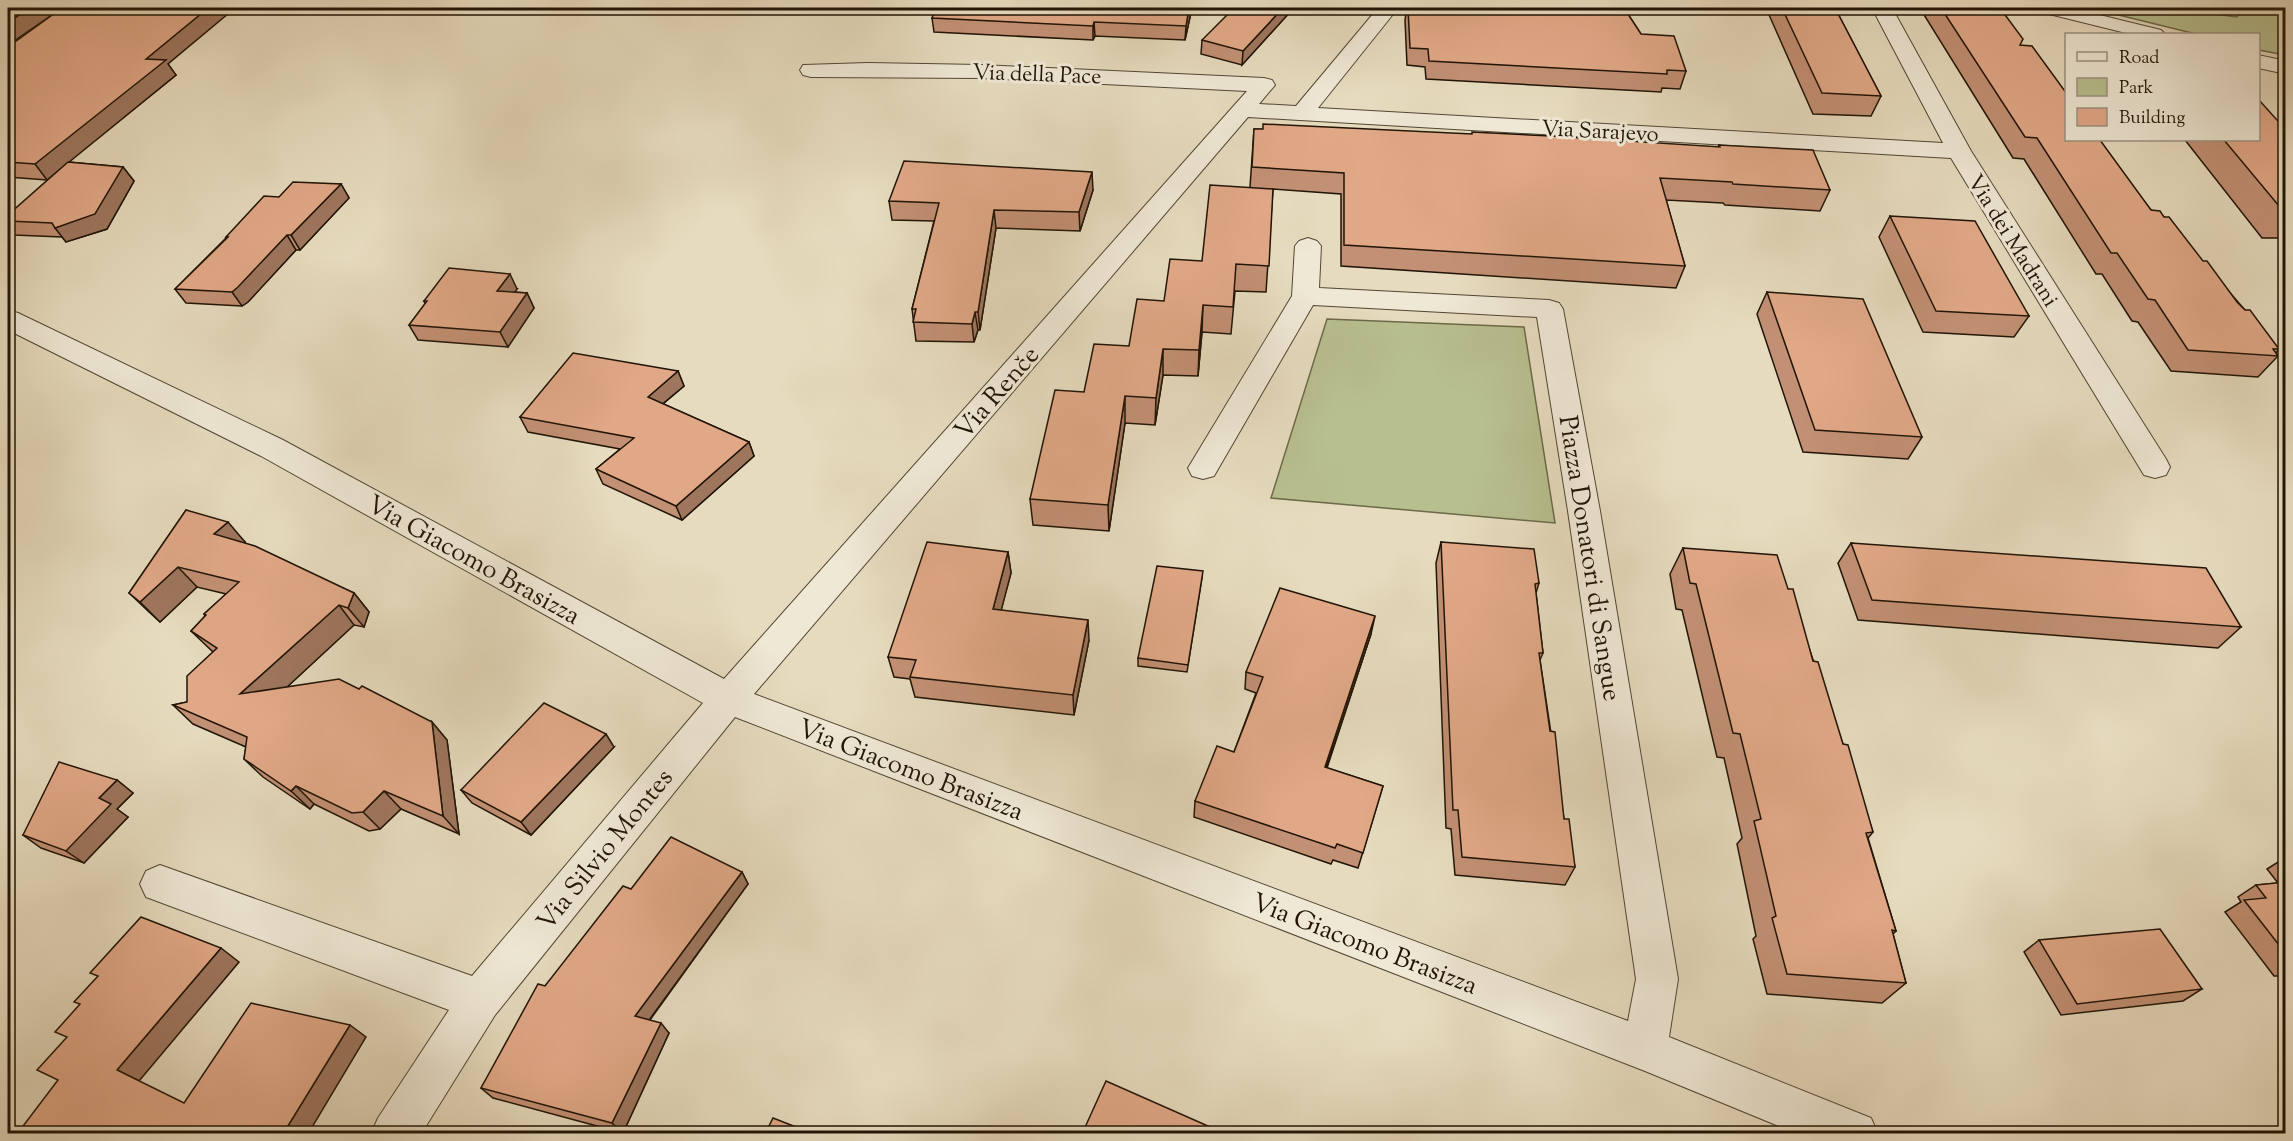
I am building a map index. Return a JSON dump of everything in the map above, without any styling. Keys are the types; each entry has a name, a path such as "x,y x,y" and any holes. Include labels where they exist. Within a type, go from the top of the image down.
{"street":[{"path":"1302,113 1388,8"},
{"name":"Via dei Madrani","path":"1882,8 1959,151 2155,467"},
{"path":"2048,8 2150,33"},
{"path":"2260,61 2286,68"},
{"name":"Via della Pace","path":"811,70 914,68 1041,72 1264,85"},
{"name":"Via Renče","path":"728,699 1264,85"},
{"name":"Via Sarajevo","path":"1242,110 1959,151"},
{"path":"1203,468 1305,296 1308,246"},
{"name":"Piazza Donatori di Sangue","path":"1305,296 1549,309 1586,523 1658,978 1645,1049"},
{"name":"Via Giacomo Brasizza","path":"8,319 272,448 728,699 1645,1049 1855,1134"},
{"name":"Via Silvio Montes","path":"394,1134 480,1000 728,699"},
{"path":"160,884 480,1000"}],"green space":[{"path":"2090,8 2169,8 2237,17 2245,8 2285,12 2285,55 2260,50 2260,33 2192,33"},
{"path":"1327,319 1524,327 1555,523 1271,498"}],"building":[{"path":"8,8 30,8 8,22"},
{"path":"62,8 208,8 146,59 166,60 35,164 8,162 8,47"},
{"path":"936,8 1189,8 1186,26 1094,22 1093,26 932,18"},
{"path":"1234,8 1283,8 1243,51 1202,40"},
{"path":"1408,8 1524,8 1534,13 1544,8 1624,8 1641,34 1674,36 1686,71 1667,70 1667,74 1429,61 1428,49 1410,48"},
{"path":"1782,8 1835,8 1881,96 1822,93"},
{"path":"1941,8 2000,8 2023,39 2020,45 2032,46 2065,91 2065,141 2101,141 2151,210 2160,211 2164,217 2169,217 2203,261 2207,261 2237,302 2245,310 2250,310 2279,349 2273,349 2278,356 2188,350 2155,300 2148,299 2117,253 2111,253 2037,138 2025,137"},
{"path":"2260,101 2286,130 2286,212 2225,141 2260,141"},
{"path":"1263,124 1472,134 1472,132 1720,147 1719,145 1813,150 1830,190 1660,178 1685,266 1344,245 1344,173 1252,167 1254,129 1263,129"},
{"path":"904,161 1092,172 1079,212 994,210 978,312 975,312 972,324 913,322 916,309 912,309 939,203 889,201"},
{"path":"68,162 123,167 95,214 55,228 52,223 8,221 8,215"},
{"path":"293,182 341,184 232,292 175,289 228,237 226,237 264,196 279,197"},
{"path":"1210,185 1273,189 1269,266 1236,264 1233,307 1203,305 1199,350 1163,349 1156,398 1125,396 1108,505 1030,499 1055,390 1084,392 1094,344 1129,346 1137,299 1164,301 1170,259 1202,261"},
{"path":"1890,216 1975,221 2029,316 1936,311"},
{"path":"449,268 510,274 497,291 527,293 500,332 409,325"},
{"path":"1767,292 1863,299 1922,437 1815,430"},
{"path":"573,353 678,371 648,397 749,442 676,506 596,469 634,438 520,417"},
{"path":"186,510 228,522 214,534 255,546 354,593 348,608 339,605 240,694 339,679 359,689 362,686 432,722 443,816 384,791 363,812 352,813 296,786 291,791 244,759 247,737 173,705 187,702 187,676 217,648 191,631 206,615 204,614 239,582 178,567 140,602 129,593"},
{"path":"927,542 1008,552 993,609 1088,620 1073,695 910,677 916,660 888,657"},
{"path":"1441,542 1534,549 1539,583 1535,584 1543,653 1539,653 1550,731 1555,732 1564,819 1569,819 1575,867 1462,857 1458,810 1453,810"},
{"path":"1851,543 2206,568 2241,627 1872,600"},
{"path":"1683,548 1777,555 1788,589 1793,589 1813,661 1818,662 1843,744 1848,745 1873,832 1866,833 1896,931 1892,930 1906,983 1787,974 1772,918 1776,916 1754,821 1761,819 1740,734 1733,733 1696,584 1690,583"},
{"path":"1157,566 1203,571 1188,665 1138,658"},
{"path":"1280,588 1375,616 1325,767 1383,786 1363,853 1337,844 1335,848 1195,801 1217,746 1234,752 1263,677 1246,672"},
{"path":"544,703 606,734 521,822 461,790"},
{"path":"59,762 117,780 99,798 111,804 66,851 23,835"},
{"path":"671,837 742,872 635,1016 661,1023 612,1123 481,1088 538,984 545,986 623,886 631,889"},
{"path":"2286,882 2286,954 2244,900 2266,898 2256,885"},
{"path":"141,917 221,948 117,1070 184,1103 251,1003 350,1025 283,1134 17,1134 58,1080 37,1070 67,1037 55,1032 80,1004 74,1002 98,976 90,973"},
{"path":"2160,929 2202,989 2077,1004 2039,940"},
{"path":"1106,1081 1226,1134 1082,1134"},
{"path":"773,1118 814,1134 765,1134"}]}
